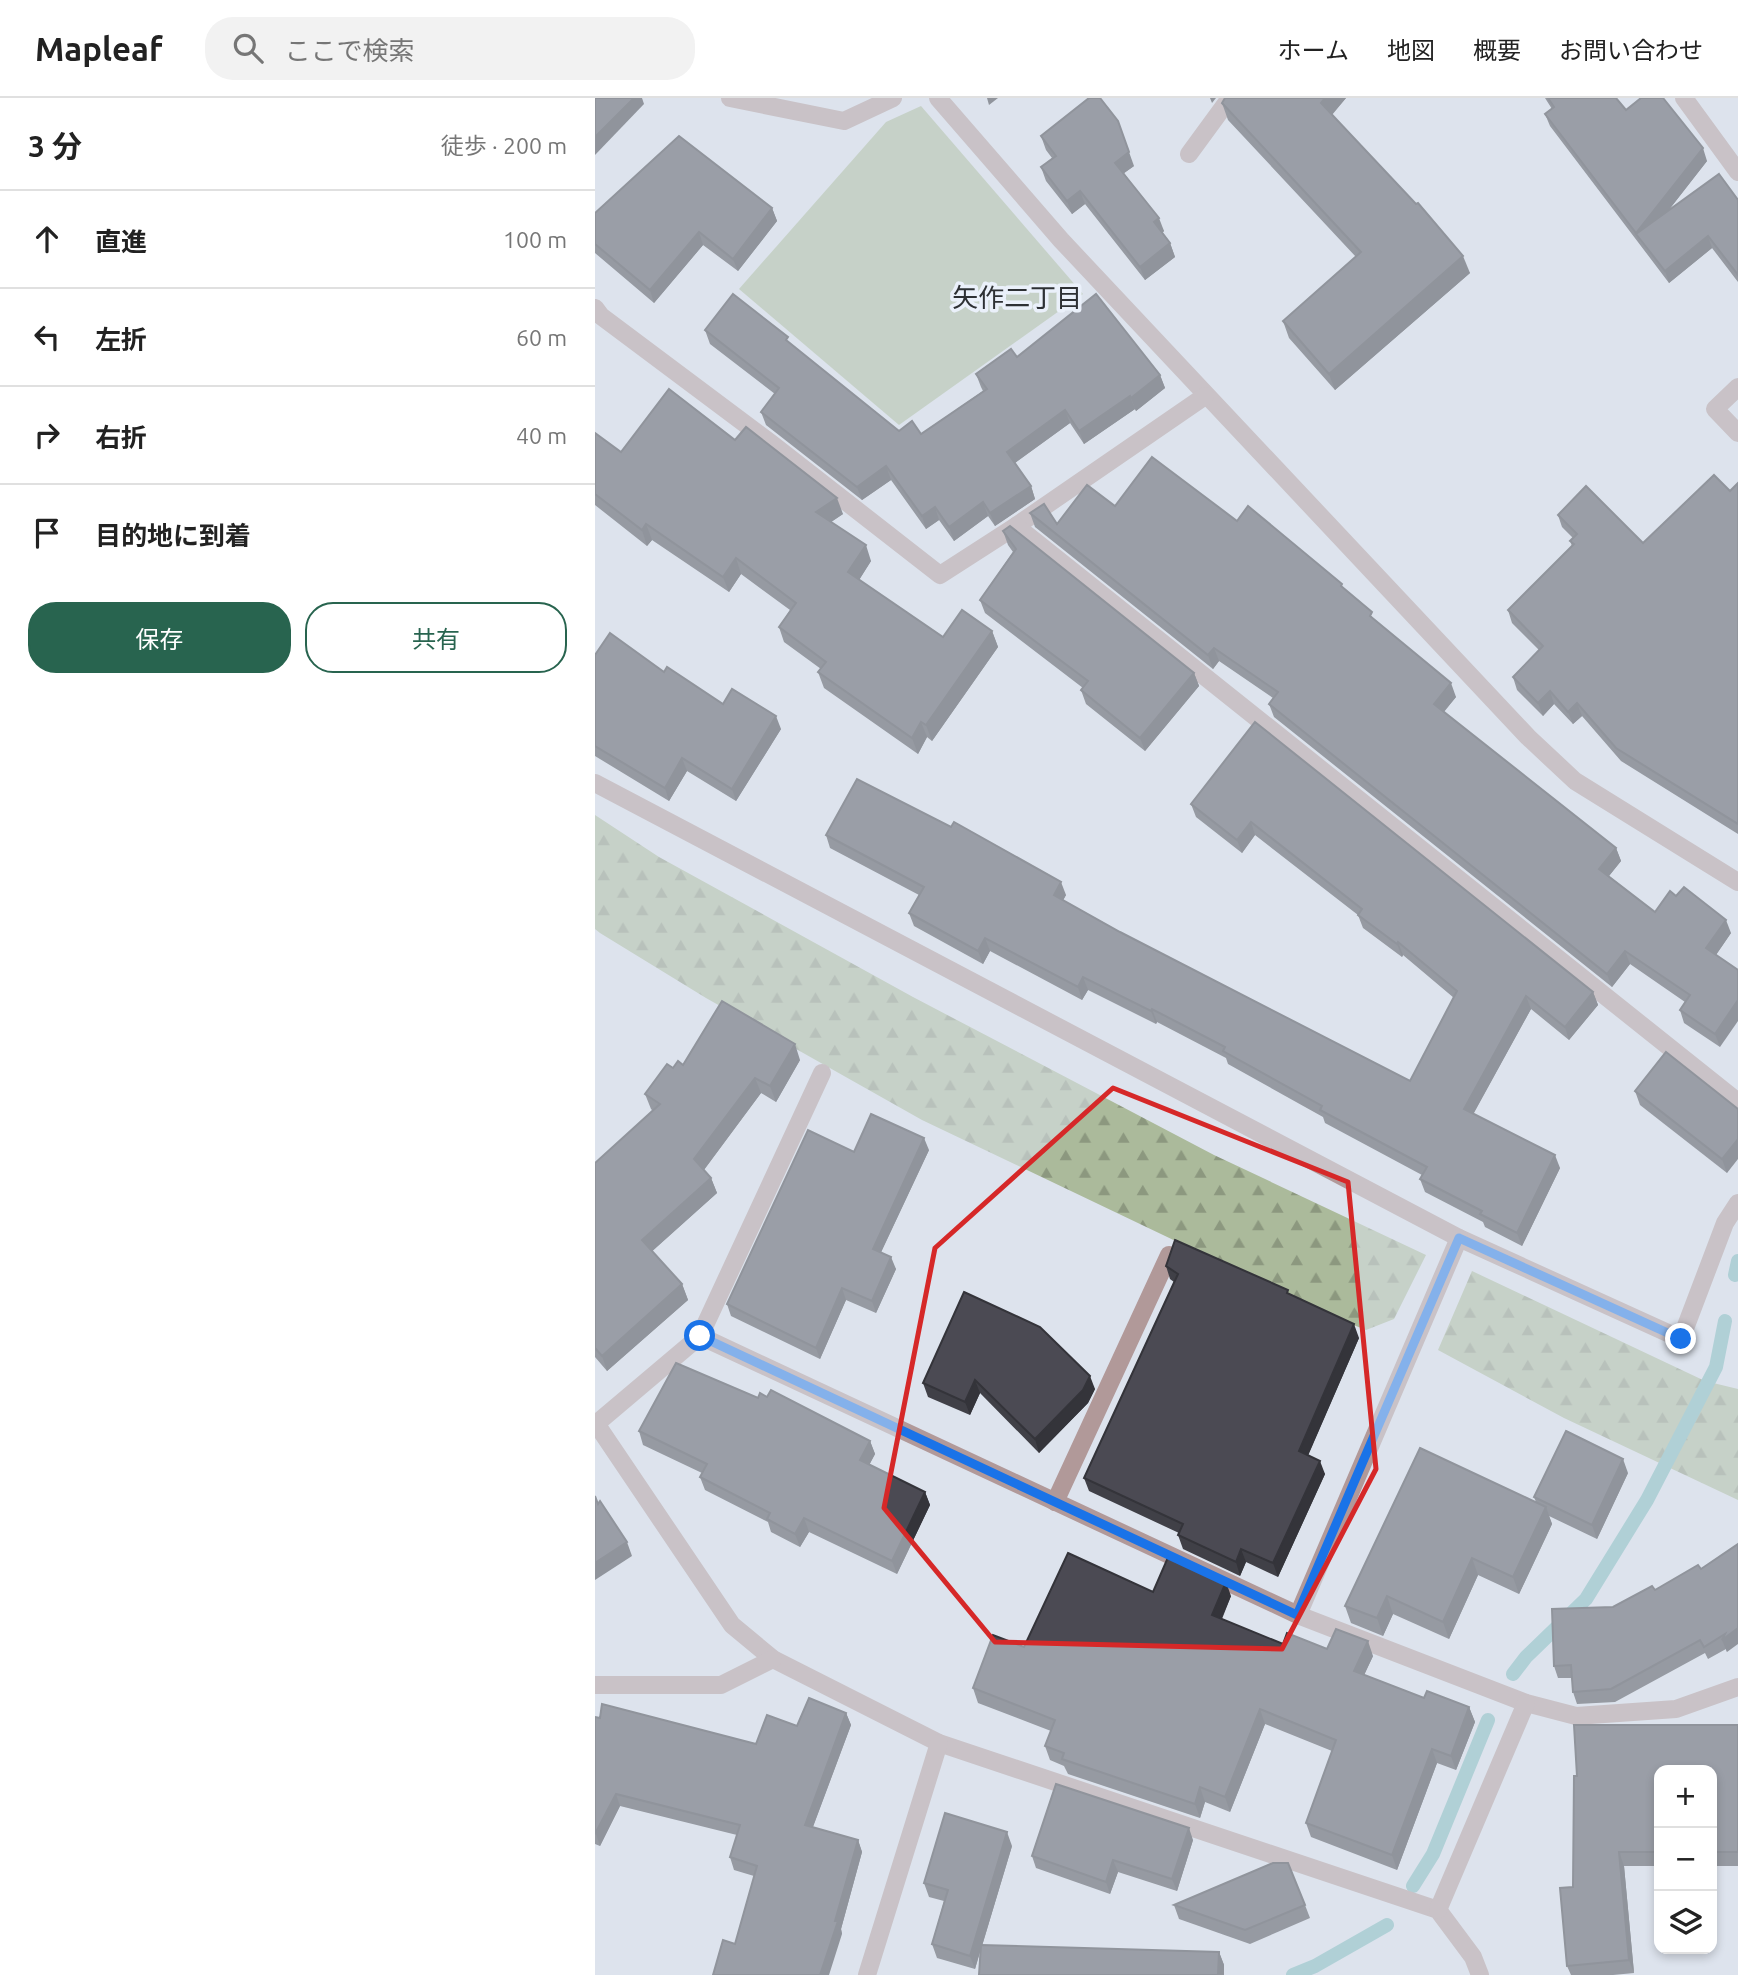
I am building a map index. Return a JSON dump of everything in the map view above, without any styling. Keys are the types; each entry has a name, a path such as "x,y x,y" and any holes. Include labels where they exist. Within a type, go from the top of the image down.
{"street":[{"path":"730,98 844,121 893,98"},
{"path":"938,98 1061,240 1205,396 1528,737 1575,781 1738,882"},
{"path":"1189,154 1230,98"},
{"path":"1684,98 1738,172"},
{"path":"595,308 601,316 772,444 940,575 1205,396"},
{"path":"1738,387 1715,409 1738,433"},
{"path":"1016,526 1738,1102"},
{"path":"595,783 1459,1238 1681,1339 1725,1223 1738,1203"},
{"path":"822,1073 700,1336 596,1423 732,1625 773,1660 939,1743 1438,1910 1473,1957 1480,1975"},
{"path":"1297,1615 1459,1238"},
{"path":"1055,1502 1169,1255"},
{"path":"700,1336 1297,1615 1526,1703 1576,1716 1663,1710 1676,1709 1738,1688"},
{"path":"595,1685 721,1685 773,1660"},
{"path":"1438,1910 1526,1703"},
{"path":"867,1975 939,1743"}],"highlighted area":[{"path":"1113,1088 1348,1182 1376,1469 1282,1649 995,1642 884,1508 935,1248"}],"green space":[{"path":"921,106 1083,294 899,425 739,289 886,122"},
{"path":"595,815 659,857 913,997 1214,1155 1426,1255 1394,1319 1366,1330 1341,1320 922,1120 706,998 600,933 595,929"},
{"path":"1472,1271 1705,1381 1738,1389 1738,1500 1564,1418 1438,1350"}],"building":[{"path":"595,98 634,98 595,137"},
{"path":"1089,98 1100,98 1118,121 1129,152 1115,163 1159,218 1154,222 1170,243 1140,267 1080,191 1067,201 1041,167 1056,156 1041,136"},
{"path":"1225,98 1325,98 1321,103 1416,204 1418,203 1463,256 1329,374 1283,321 1361,252 1222,103"},
{"path":"1548,98 1616,98 1626,110 1641,98 1663,98 1703,148 1636,233 1545,114 1554,107"},
{"path":"679,136 772,208 733,259 699,232 650,290 595,244 595,213"},
{"path":"1719,174 1738,200 1738,275 1708,236 1665,271 1636,234"},
{"path":"733,294 899,431 912,421 921,434 987,389 976,374 1011,349 1017,357 1096,294 1160,375 1131,398 1130,396 1079,431 1065,410 1007,452 1031,486 990,513 983,502 949,527 935,507 922,516 886,466 857,487 761,412 779,388 705,330"},
{"path":"669,389 735,440 746,427 837,498 816,512 866,545 848,572 943,637 962,610 992,631 926,725 921,722 912,738 818,672 826,662 779,627 796,603 736,558 723,577 646,524 642,530 595,494 595,433 621,452"},
{"path":"1152,457 1237,521 1248,506 1342,584 1341,586 1372,612 1370,616 1451,683 1434,704 1616,848 1599,869 1655,912 1670,891 1676,896 1684,887 1726,920 1706,948 1738,970 1738,1000 1715,1034 1680,1010 1690,995 1625,951 1607,974 1269,704 1278,692 1214,648 1208,655 1030,513 1044,504 1057,524 1087,485 1115,506"},
{"path":"1714,475 1730,491 1738,483 1738,824 1616,748 1577,703 1568,712 1550,691 1538,703 1513,677 1543,646 1508,610 1574,544 1570,541 1577,534 1558,515 1586,486 1643,543"},
{"path":"1010,526 1194,673 1140,738 1081,690 1088,681 980,600 1016,549 1003,531"},
{"path":"610,633 664,672 667,667 723,704 732,689 776,716 732,789 682,758 665,788 595,746 595,655"},
{"path":"1255,722 1593,992 1565,1027 1526,996 1464,1109 1555,1155 1517,1233 1480,1214 1482,1211 1420,1179 1427,1167 1320,1110 1322,1106 1223,1051 1225,1047 1083,977 1078,987 985,938 978,951 909,913 924,887 826,835 857,779 951,827 954,822 1061,882 1054,895 1120,932 1410,1081 1457,991 1398,942 1397,944 1358,915 1362,909 1251,822 1237,840 1191,804"},
{"path":"722,1001 795,1044 770,1086 755,1078 694,1159 711,1178 642,1240 682,1284 602,1356 595,1348 595,1163 660,1104 645,1094 667,1064 673,1068 678,1061 683,1065"},
{"path":"1666,1052 1738,1109 1738,1139 1722,1159 1635,1091"},
{"path":"871,1114 924,1138 873,1249 891,1257 872,1301 842,1288 816,1348 727,1304 808,1130 854,1152"},
{"path":"1175,1240 1288,1290 1287,1293 1354,1324 1299,1451 1320,1461 1273,1563 1241,1549 1236,1562 1178,1535 1183,1524 1084,1478 1178,1274 1166,1266"},
{"path":"964,1292 1040,1327 1090,1376 1083,1390 1035,1439 975,1380 965,1402 923,1383"},
{"path":"676,1363 758,1398 760,1393 767,1397 771,1390 870,1441 860,1460 925,1492 892,1561 804,1518 795,1534 767,1519 770,1513 700,1477 707,1464 639,1431"},
{"path":"1566,1431 1623,1459 1592,1525 1534,1497"},
{"path":"1420,1448 1546,1507 1513,1577 1472,1558 1443,1622 1387,1596 1377,1618 1345,1606"},
{"path":"595,1496 598,1504 600,1501 627,1542 595,1563"},
{"path":"1738,1544 1738,1628 1722,1640 1725,1634 1704,1647 1700,1640 1611,1689 1573,1692 1571,1665 1554,1666 1552,1609 1613,1607 1652,1586 1655,1590 1698,1565 1701,1569"},
{"path":"1068,1553 1153,1592 1169,1555 1226,1582 1212,1615 1283,1644 1287,1633 1327,1649 1336,1629 1368,1641 1354,1671 1424,1698 1427,1691 1469,1707 1451,1756 1432,1749 1392,1855 1306,1823 1336,1740 1260,1709 1225,1797 1200,1787 1195,1804 1062,1759 1064,1753 1045,1746 1055,1720 973,1688 993,1635 1024,1647"},
{"path":"809,1698 846,1713 805,1825 858,1840 835,1921 838,1921 820,1975 713,1975 723,1940 735,1944 757,1866 730,1857 740,1825 616,1794 595,1834 595,1717 600,1718 602,1704 756,1744 767,1715 797,1726"},
{"path":"1574,1725 1738,1725 1738,1852 1717,1852 1717,1765 1654,1765 1654,1852 1619,1852 1629,1960 1567,1966 1560,1888 1573,1887 1574,1776 1577,1776"},
{"path":"1056,1784 1189,1828 1172,1879 1113,1860 1106,1882 1032,1856"},
{"path":"945,1813 1007,1832 970,1956 932,1944 948,1890 924,1883"},
{"path":"1273,1863 1288,1863 1305,1905 1245,1930 1174,1905"},
{"path":"981,1945 1219,1952 1218,1975 979,1975"}],"waterway":[{"path":"1735,1275 1738,1261"},
{"path":"1513,1674 1526,1657 1586,1599 1647,1500 1716,1367 1725,1321"},
{"path":"1413,1886 1433,1854 1488,1720"},
{"path":"1293,1975 1315,1966 1387,1925"}],"district":[{"name":"矢作二丁目","path":"1017,298"}],"route":[{"path":"700,1336 1297,1615 1459,1238 1681,1339"}]}
